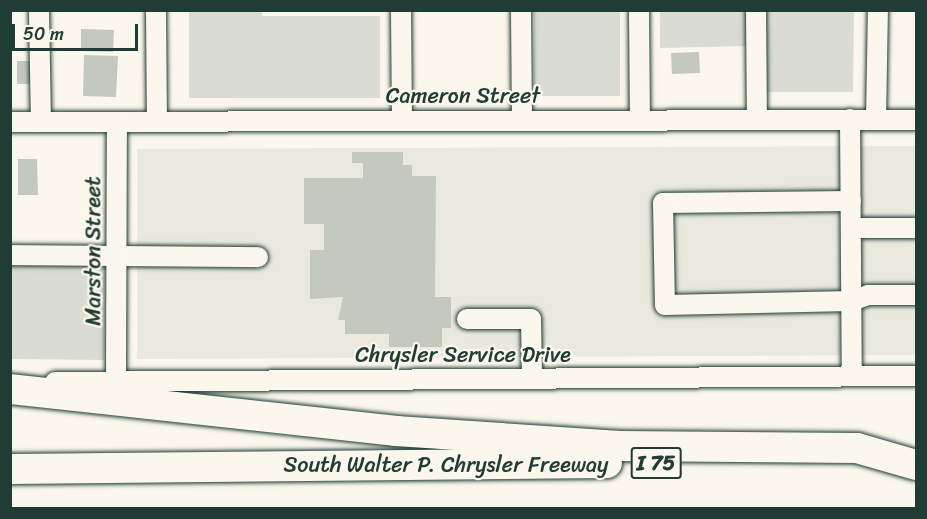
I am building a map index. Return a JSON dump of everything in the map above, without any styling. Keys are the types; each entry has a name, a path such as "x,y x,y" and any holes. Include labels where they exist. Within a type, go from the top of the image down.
{"highway":[{"path":"10,389 396,431 619,446 857,448 916,465"},
{"name":"South Walter P. Chrysler Freeway","path":"10,470 443,464 916,465"}],"street":[{"path":"39,10 41,122"},
{"path":"156,10 157,122"},
{"path":"401,10 402,120"},
{"path":"522,10 522,119"},
{"path":"639,10 640,119"},
{"path":"756,10 757,119"},
{"path":"876,120 878,10"},
{"name":"Cameron Street","path":"10,122 522,119 916,120"},
{"path":"850,119 852,376"},
{"name":"Marston Street","path":"116,381 117,122"},
{"path":"850,201 663,203 664,305 851,301 868,295 916,295"},
{"path":"851,228 916,228"},
{"path":"10,255 258,257"},
{"path":"467,319 531,319 532,378"},
{"name":"Chrysler Service Drive","path":"10,382 916,375"}],"shaded area":[{"path":"189,11 262,11 262,16 380,16 380,98 189,98"},
{"path":"534,11 620,11 620,96 534,96"},
{"path":"660,11 749,11 749,46 660,48"},
{"path":"767,11 854,11 853,92 767,92"},
{"path":"916,146 916,355 137,359 137,149"},
{"path":"11,263 105,264 104,360 11,359"}],"building":[{"path":"81,29 114,30 113,52 81,51"},
{"path":"699,52 700,73 672,74 671,53"},
{"path":"84,55 118,56 116,97 83,96"},
{"path":"17,61 36,61 36,84 17,84"},
{"path":"352,152 403,152 403,165 412,165 412,176 436,176 435,297 451,297 451,328 442,328 442,347 389,347 389,334 345,334 345,320 338,320 343,297 310,299 310,250 324,250 324,224 304,224 304,178 363,178 363,163 352,163"},
{"path":"18,159 37,159 38,195 18,195"}]}
